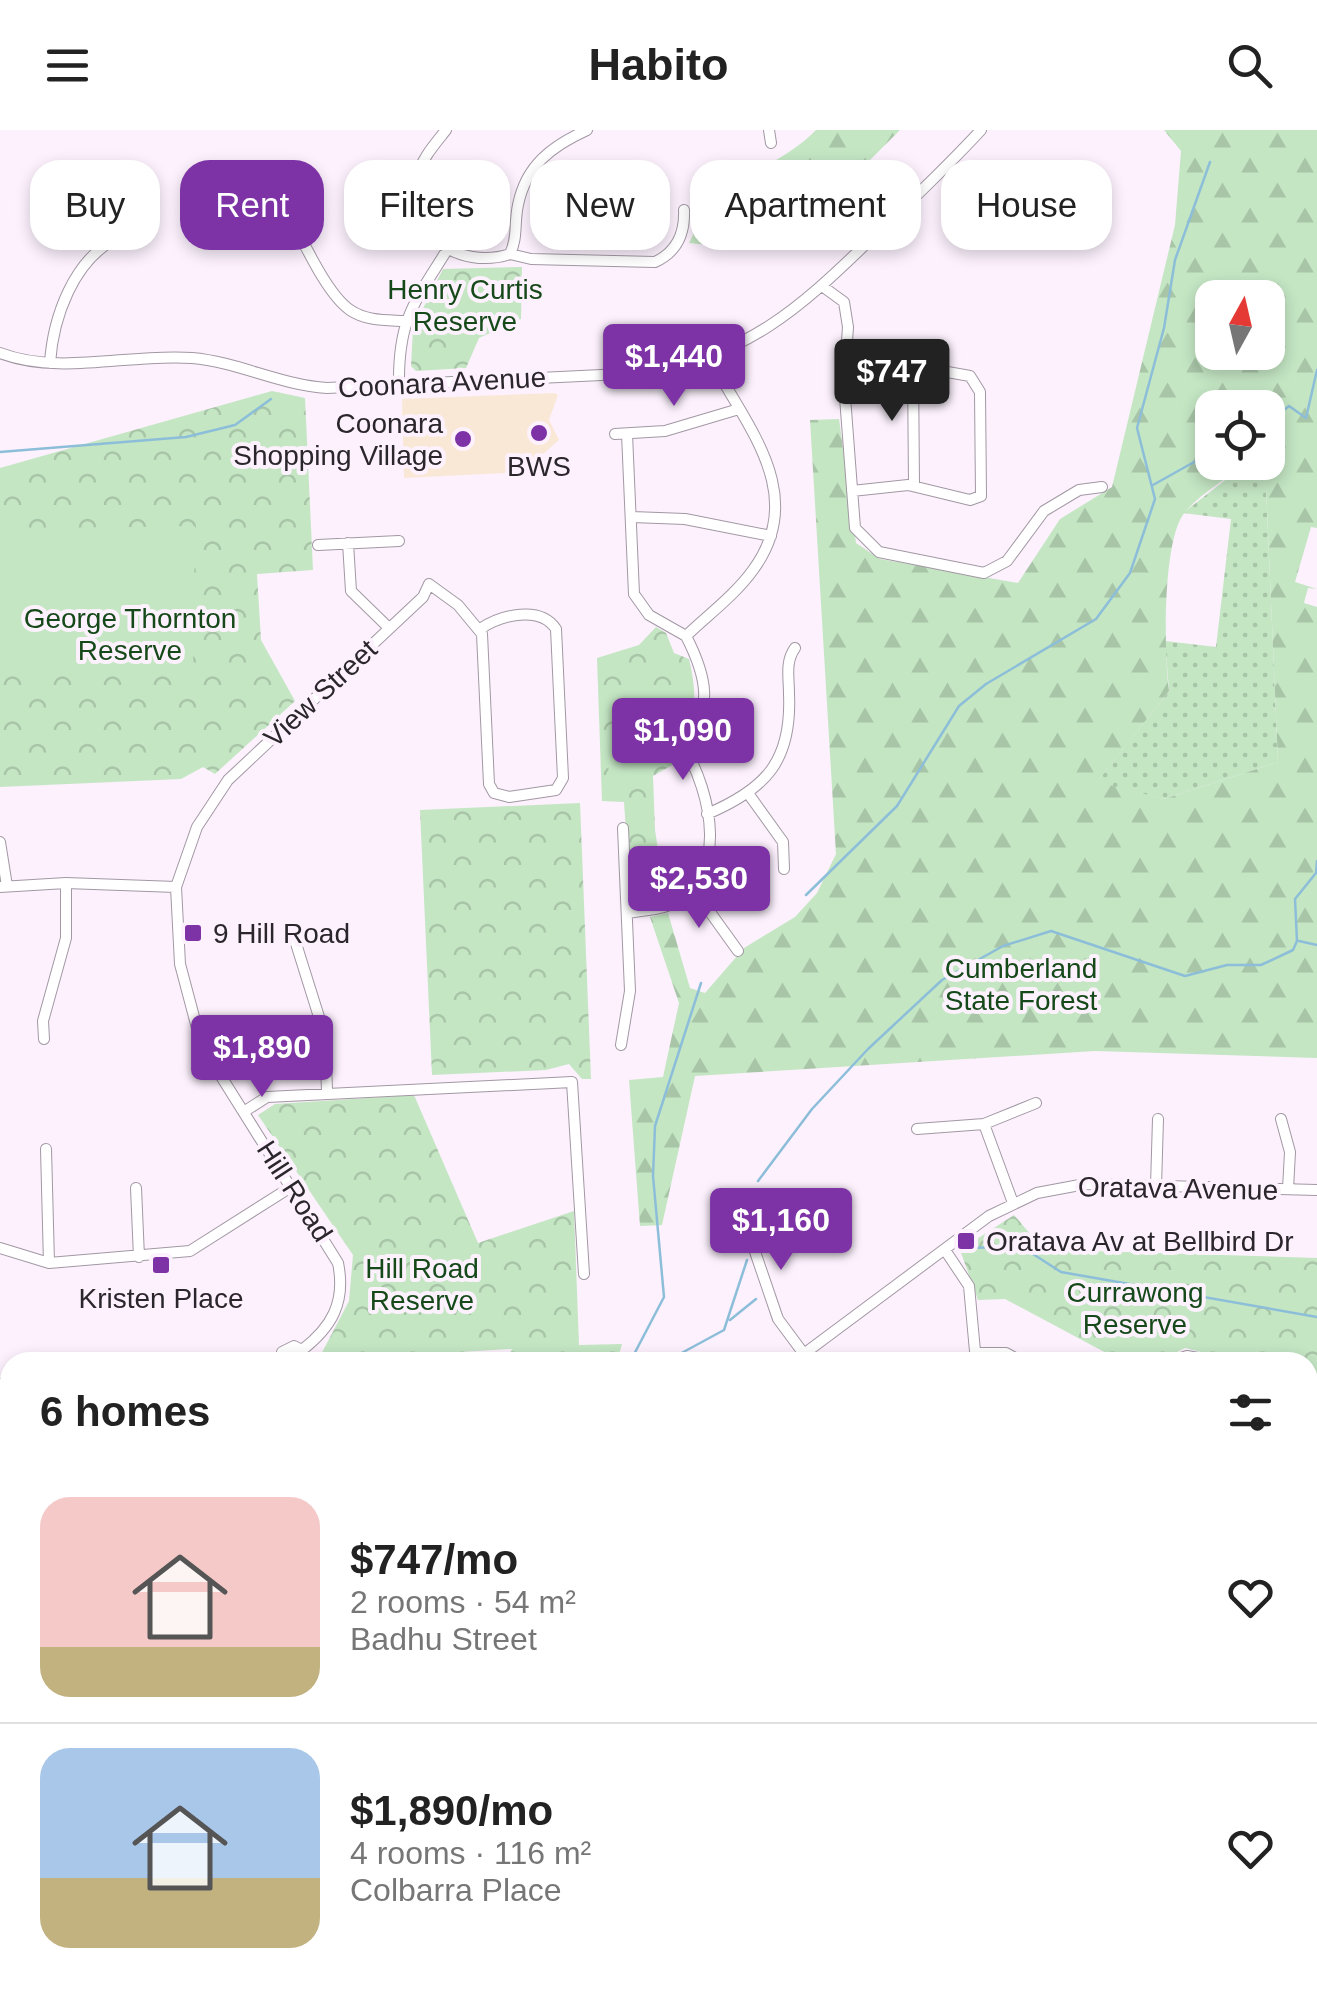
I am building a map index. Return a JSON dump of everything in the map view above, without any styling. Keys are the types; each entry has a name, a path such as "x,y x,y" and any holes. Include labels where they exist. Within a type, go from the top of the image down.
{"street":[{"path":"425,160 446,130"},
{"path":"510,254 517,238 518,206 529,172 553,146 586,130"},
{"path":"770,130 770,144"},
{"name":"Coonara Avenue","path":"0,353 50,363 190,358 304,386 643,373 710,358 770,329 822,286 982,130"},
{"path":"399,385 399,343 404,320 448,250 477,258 510,254 531,259 655,262 668,256 679,242 684,210"},
{"path":"50,363 56,313 100,250"},
{"path":"310,250 338,300 352,312 372,319 404,320"},
{"path":"822,286 844,302 844,384 855,528 879,552 984,573 1007,561 1044,512 1079,490 1102,487"},
{"path":"846,354 970,376 978,382 984,483 981,496 970,500 914,486 852,491"},
{"path":"686,636 752,572 771,536 776,486 768,458 710,358"},
{"path":"913,366 914,486"},
{"path":"628,913 666,906 692,887 706,869 710,848 703,778 684,746 701,720 708,694 703,669 686,636 638,603 621,434 665,431 739,409"},
{"path":"632,517 685,519 771,536"},
{"path":"318,545 399,541"},
{"path":"348,543 351,591 390,628"},
{"name":"View Street","path":"210,802 242,766 423,597 429,584 480,629"},
{"path":"533,614 551,621 556,629 563,778 550,795 501,796 488,784 480,629 533,614"},
{"path":"707,814 750,796 781,754 790,725 792,653 774,654"},
{"path":"750,796 783,842 784,869"},
{"name":"Hill Road","path":"210,802 176,887 180,964 197,1028 219,1073 334,1251 341,1276 335,1314 308,1352"},
{"path":"621,1045 630,991 624,828"},
{"path":"0,842 4,886 66,883 176,887"},
{"path":"44,1039 43,1021 66,938 66,883"},
{"path":"692,887 738,951"},
{"path":"293,934 325,1036 327,1091"},
{"path":"245,1111 267,1097 327,1091 572,1082 584,1274"},
{"path":"917,1129 984,1124 1036,1103"},
{"path":"1281,1119 1290,1152 1288,1189"},
{"path":"1156,1186 1158,1120"},
{"path":"984,1124 1012,1203"},
{"path":"46,1149 49,1263"},
{"name":"Oratava Avenue","path":"807,1352 1012,1203 1068,1186 1317,1190"},
{"path":"136,1188 139,1256"},
{"path":"0,1248 49,1263 190,1251 291,1188"},
{"path":"733,1211 751,1240 778,1318 803,1352"},
{"path":"945,1250 968,1286 974,1352"}],"shaded area":[{"name":"Coonara Shopping Village","path":"558,395 549,420 559,440 523,472 404,478 402,399"}],"green space":[{"path":"816,130 900,130 870,160 775,160"},
{"name":"Cumberland State Forest","path":"1164,130 1317,130 1317,528 1311,527 1295,582 1317,589 1308,588 1304,603 1317,607 1317,1058 1095,1051 695,1076 662,1225 640,1226 629,1080 663,1077 679,1003 650,917 668,913 690,988 705,993 744,948 795,917 817,893 836,854 810,420 839,419 856,543 880,559 1018,583 1060,519 1112,487 1175,225 1181,151","holes":["1195,390 1285,390 1285,480 1266,480 1278,762 1164,799 1097,782 1169,691 1166,598 1172,546 1185,512 1224,480 1195,480"]},
{"name":"Henry Curtis Reserve","path":"522,267 521,319 479,338 466,368 416,371 411,366 413,328 443,269"},
{"name":"George Thornton Reserve","path":"272,391 305,398 313,570 257,574 261,640 295,701 215,774 203,767 181,779 0,787 0,468"},
{"path":"1225,480 1266,480 1278,762 1164,799 1096,783 1169,691 1165,641 1216,647 1231,519 1183,513"},
{"path":"195,526 193,665 0,666 0,542 16,529"},
{"path":"656,627 666,633 674,653 689,659 694,706 678,750 681,760 653,776 655,830 666,901 631,905 624,802 602,801 597,658 639,645"},
{"path":"608,751 627,751 628,789 609,790"},
{"path":"580,803 591,1079 582,1079 569,1064 546,1070 432,1075 420,810"},
{"name":"Hill Road Reserve","path":"414,1095 478,1243 574,1211 579,1345 622,1344 620,1352 322,1352 349,1301 353,1255 258,1115 275,1104"},
{"name":"Currawong Reserve","path":"1014,1215 1037,1242 1057,1250 1317,1258 1317,1352 1201,1352 1185,1348 1177,1352 1104,1352 1005,1299 978,1300 960,1250"}],"waterway":[{"path":"806,895 897,806 959,706 986,684 1096,619 1130,573 1155,499 1137,428 1164,328 1175,260 1210,162"},
{"path":"1285,409 1289,406 1306,418 1317,370"},
{"path":"0,452 186,437 235,425 271,399"},
{"path":"1153,485 1195,462"},
{"path":"1297,941 1295,899 1316,873 1317,861"},
{"path":"758,1181 812,1109 868,1049 942,980 1003,946 1051,931 1185,976 1227,965 1261,965 1293,950 1297,941"},
{"path":"1299,941 1317,945"},
{"path":"635,1352 664,1297 653,1176 655,1126 701,983"},
{"path":"968,1248 1006,1247 1033,1254 1061,1272 1317,1317"},
{"path":"683,1352 724,1330 747,1260"},
{"path":"730,1320 756,1299"}],"place":[{"name":"BWS","path":"539,433"},
{"name":"Coonara Shopping Village","path":"463,439"},
{"name":"9 Hill Road","path":"193,933"},
{"name":"Oratava Av at Bellbird Dr","path":"966,1241"},
{"name":"Kristen Place","path":"161,1265"}]}
